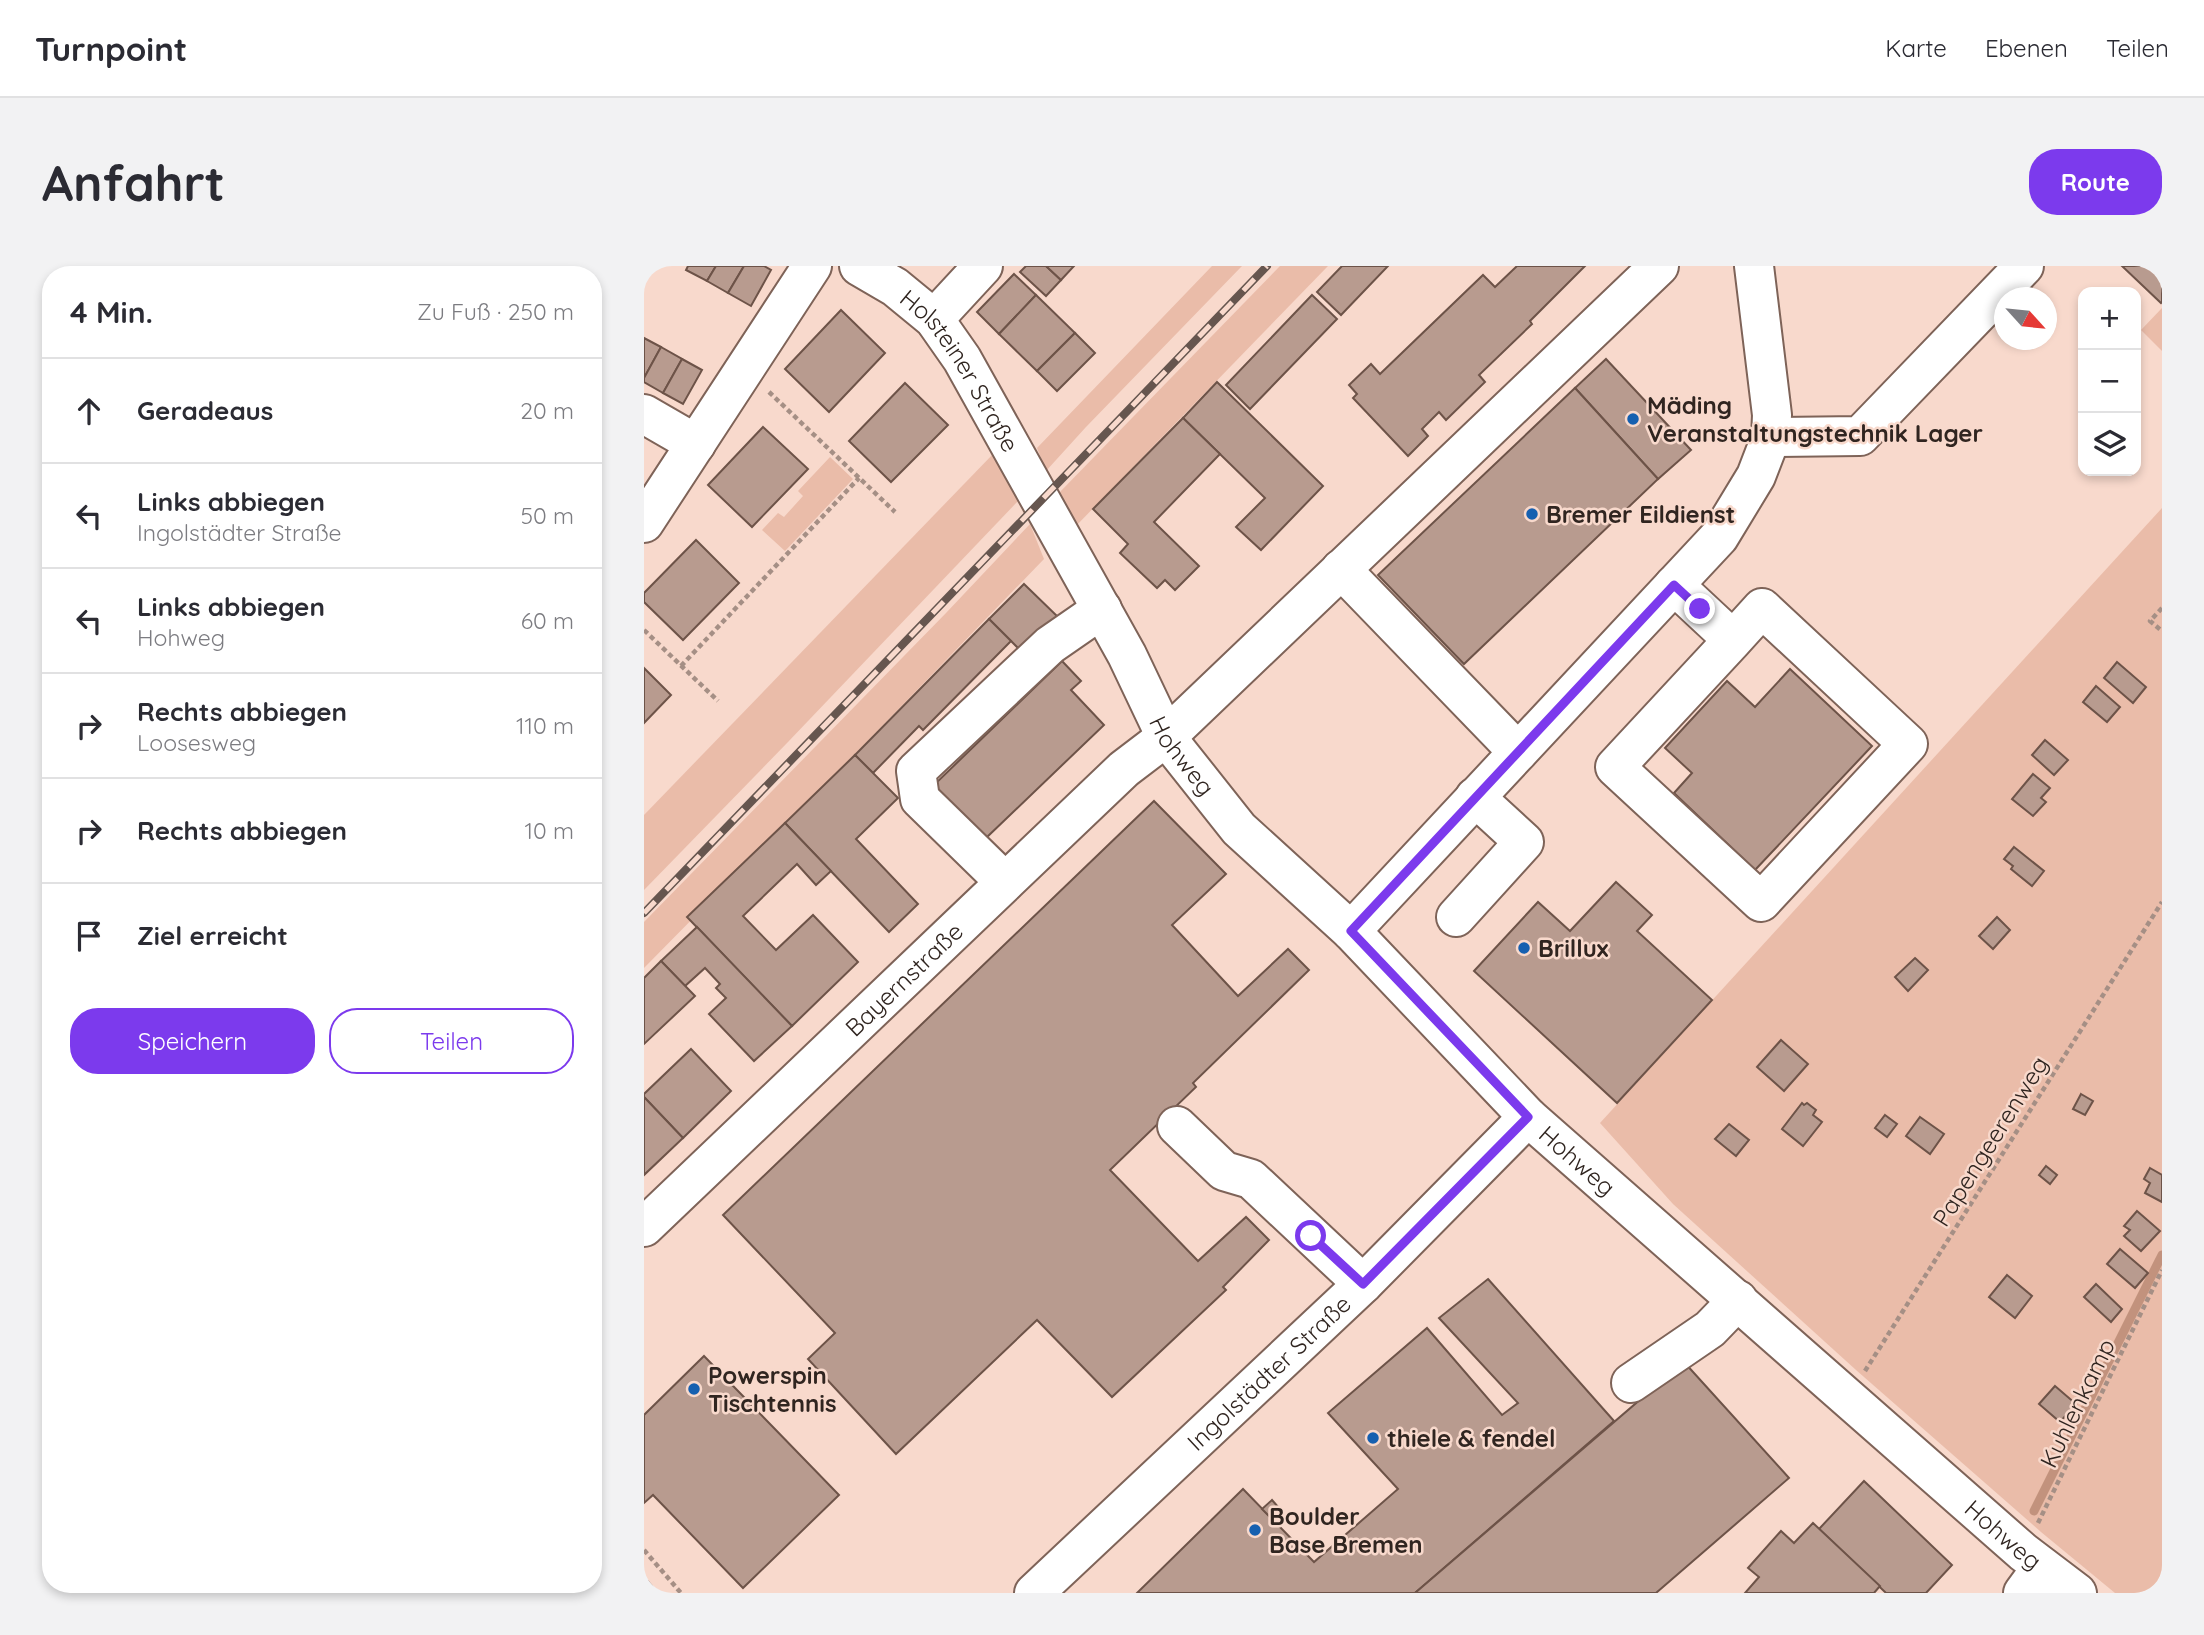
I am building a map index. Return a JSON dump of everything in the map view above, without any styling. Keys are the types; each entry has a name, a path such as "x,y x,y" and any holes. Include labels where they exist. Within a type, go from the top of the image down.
{"street":[{"path":"644,523 812,266"},
{"name":"Holsteiner Straße","path":"859,266 895,287 934,318 962,359 1038,494"},
{"path":"934,318 983,266"},
{"name":"Bayernstraße","path":"644,1227 1124,769 1166,737 1659,266"},
{"path":"1351,931 1719,537 1756,476 1771,437 1772,415 1755,266"},
{"path":"1771,437 1860,436 2024,266"},
{"path":"644,414 696,444"},
{"name":"Hohweg","path":"1038,494 1145,690 1166,737 1239,829 1351,931 1528,1117 1848,1398 2029,1571 2073,1592"},
{"path":"1341,569 1518,752"},
{"path":"1674,585 1733,640"},
{"path":"1762,608 1908,744 1761,902 1615,767 1733,640 1762,608"},
{"path":"1005,882 920,799 916,771 1050,645 1102,609"},
{"path":"1456,917 1524,842 1475,797"},
{"name":"Ingolstädter Straße","path":"1034,1593 1363,1284 1528,1117"},
{"path":"1177,1126 1224,1171 1251,1180 1363,1284"},
{"path":"1631,1383 1710,1329 1738,1300"}],"path":[{"path":"745,369 895,512"},
{"path":"681,666 859,478"},
{"path":"2162,608 2150,621 2162,631"},
{"path":"644,630 718,701"},
{"name":"Papengeerenweg","path":"1848,1398 2162,902"},
{"name":"Kuhlenkamp","path":"2029,1571 2162,1270"},
{"path":"644,1549 681,1593"}],"shaded area":[{"path":"1212,266 1242,266 1046,471 1037,448"},
{"path":"1280,266 1328,266 1075,527 1058,494"},
{"path":"2162,308 2162,351 2141,330"},
{"path":"994,453 1019,500 644,890 644,815"},
{"path":"830,457 853,479 785,551 762,530 778,513 784,517 803,496 798,491"},
{"path":"2162,508 2162,1593 2115,1593 1856,1370 1673,1204 1600,1123"},
{"path":"1030,524 1044,559 644,968 644,922"}],"building":[{"path":"688,266 716,266 707,281 686,270"},
{"path":"716,266 744,266 728,293 707,281"},
{"path":"744,266 764,266 771,270 751,306 728,293"},
{"path":"1026,266 1046,266 1061,280 1046,296 1020,272"},
{"path":"1046,266 1074,266 1061,280"},
{"path":"1342,266 1388,266 1341,315 1317,292"},
{"path":"1517,266 1585,266 1530,321 1532,324 1479,375 1485,382 1446,420 1439,412 1422,429 1428,436 1408,456 1353,398 1357,394 1349,385 1371,364 1380,374 1483,275 1495,287"},
{"path":"2122,266 2162,266 2162,302 2161,303"},
{"path":"1014,274 1036,295 999,334 977,312"},
{"path":"1036,295 1075,333 1037,371 999,334"},
{"path":"1312,295 1337,319 1250,409 1226,385"},
{"path":"841,310 885,353 829,412 785,369"},
{"path":"1075,333 1095,353 1057,391 1037,371"},
{"path":"644,338 661,347 644,378"},
{"path":"661,347 682,359 663,393 644,382"},
{"path":"682,359 702,370 683,404 663,393"},
{"name":"Mäding Veranstaltungstechnik Lager","path":"1606,359 1691,450 1658,479 1575,388"},
{"path":"1217,382 1323,486 1261,550 1236,527 1265,498 1183,418"},
{"path":"905,383 948,425 891,482 849,441"},
{"name":"Bremer Eildienst","path":"1575,388 1658,479 1464,664 1378,575"},
{"path":"1183,418 1220,454 1154,522 1199,566 1175,590 1165,580 1157,588 1120,553 1128,544 1093,509"},
{"path":"763,427 808,469 752,527 708,485"},
{"path":"696,540 739,583 683,640 644,602 644,593"},
{"path":"1024,584 1058,617 1023,653 989,619"},
{"path":"989,619 1011,641 923,730 919,726 873,773 855,755"},
{"path":"1062,661 1081,681 1071,690 1104,725 986,838 934,785"},
{"path":"2117,662 2146,687 2133,703 2104,678"},
{"path":"644,668 671,695 644,723"},
{"path":"1790,669 1872,746 1755,870 1674,793 1692,773 1665,748 1727,681 1755,707"},
{"path":"2096,686 2120,707 2107,722 2083,702"},
{"path":"2045,740 2068,760 2054,775 2032,755"},
{"path":"855,755 898,798 856,839 918,904 889,932 785,823"},
{"path":"2033,774 2050,788 2041,798 2046,802 2033,816 2012,799"},
{"path":"1154,801 1226,874 1172,925 1238,996 1288,949 1309,970 1193,1083 1196,1087 1110,1170 1198,1261 1246,1217 1269,1240 1223,1287 1226,1290 1112,1397 1037,1320 896,1454 808,1359 835,1333 723,1215"},
{"path":"785,823 831,871 816,885 797,864 743,916 776,950 813,915 858,962 792,1026 687,917"},
{"path":"2014,847 2044,871 2032,886 2011,869 2013,866 2004,859"},
{"path":"1616,882 1652,915 1637,931 1712,1000 1617,1103 1474,971 1538,902 1570,931"},
{"path":"1997,917 2010,930 1993,949 1979,936"},
{"path":"697,927 792,1026 754,1061 709,1014 726,998 716,988 720,984 705,968 685,986 661,961"},
{"path":"1915,958 1928,970 1908,991 1895,977"},
{"path":"661,961 695,996 644,1044 644,978"},
{"path":"1781,1040 1808,1064 1784,1091 1757,1067"},
{"path":"691,1049 731,1091 683,1138 644,1094"},
{"path":"2081,1094 2093,1101 2085,1115 2073,1109"},
{"path":"644,1097 683,1138 644,1175"},
{"path":"1802,1103 1807,1103 1816,1110 1813,1115 1822,1122 1803,1146 1782,1129"},
{"path":"1885,1115 1897,1124 1887,1137 1875,1128"},
{"path":"1920,1117 1944,1134 1930,1154 1906,1136"},
{"path":"1729,1124 1749,1140 1736,1156 1715,1139"},
{"path":"2046,1166 2057,1175 2050,1184 2039,1175"},
{"path":"2150,1168 2162,1175 2162,1202 2145,1193 2150,1183 2144,1179"},
{"path":"2137,1211 2160,1231 2141,1251 2124,1236 2130,1230 2124,1226"},
{"path":"2120,1249 2148,1273 2135,1288 2107,1264"},
{"path":"2007,1275 2032,1296 2015,1318 1989,1297"},
{"path":"1488,1279 1614,1421 1415,1593 1137,1593 1243,1489 1314,1562 1398,1489 1328,1413 1427,1328 1502,1415 1518,1403 1439,1318"},
{"path":"2096,1284 2122,1309 2111,1322 2084,1297"},
{"path":"704,1356 839,1495 743,1588 653,1495 644,1503 644,1415"},
{"path":"1684,1362 1789,1478 1656,1593 1415,1593"},
{"path":"2055,1386 2076,1404 2060,1422 2039,1404"},
{"path":"1864,1481 1952,1565 1926,1593 1886,1593 1819,1529"},
{"path":"1272,1500 1279,1508 1270,1517 1262,1509"},
{"path":"1813,1523 1880,1586 1874,1593 1745,1593 1759,1577 1748,1568 1781,1531 1794,1543"},
{"path":"644,1577 658,1593 644,1593"}],"waterway":[{"path":"2034,1511 2162,1255"}],"railway":[{"path":"644,913 1267,266"}],"place":[{"name":"Mäding Veranstaltungstechnik Lager","path":"1633,419"},
{"name":"Bremer Eildienst","path":"1532,514"},
{"name":"Brillux","path":"1524,948"},
{"name":"Powerspin Tischtennis","path":"694,1389"},
{"name":"thiele & fendel","path":"1373,1438"},
{"name":"Boulder Base Bremen","path":"1255,1530"}],"route":[{"path":"1311,1236 1363,1284 1528,1117 1351,931 1674,585 1700,609"}]}
